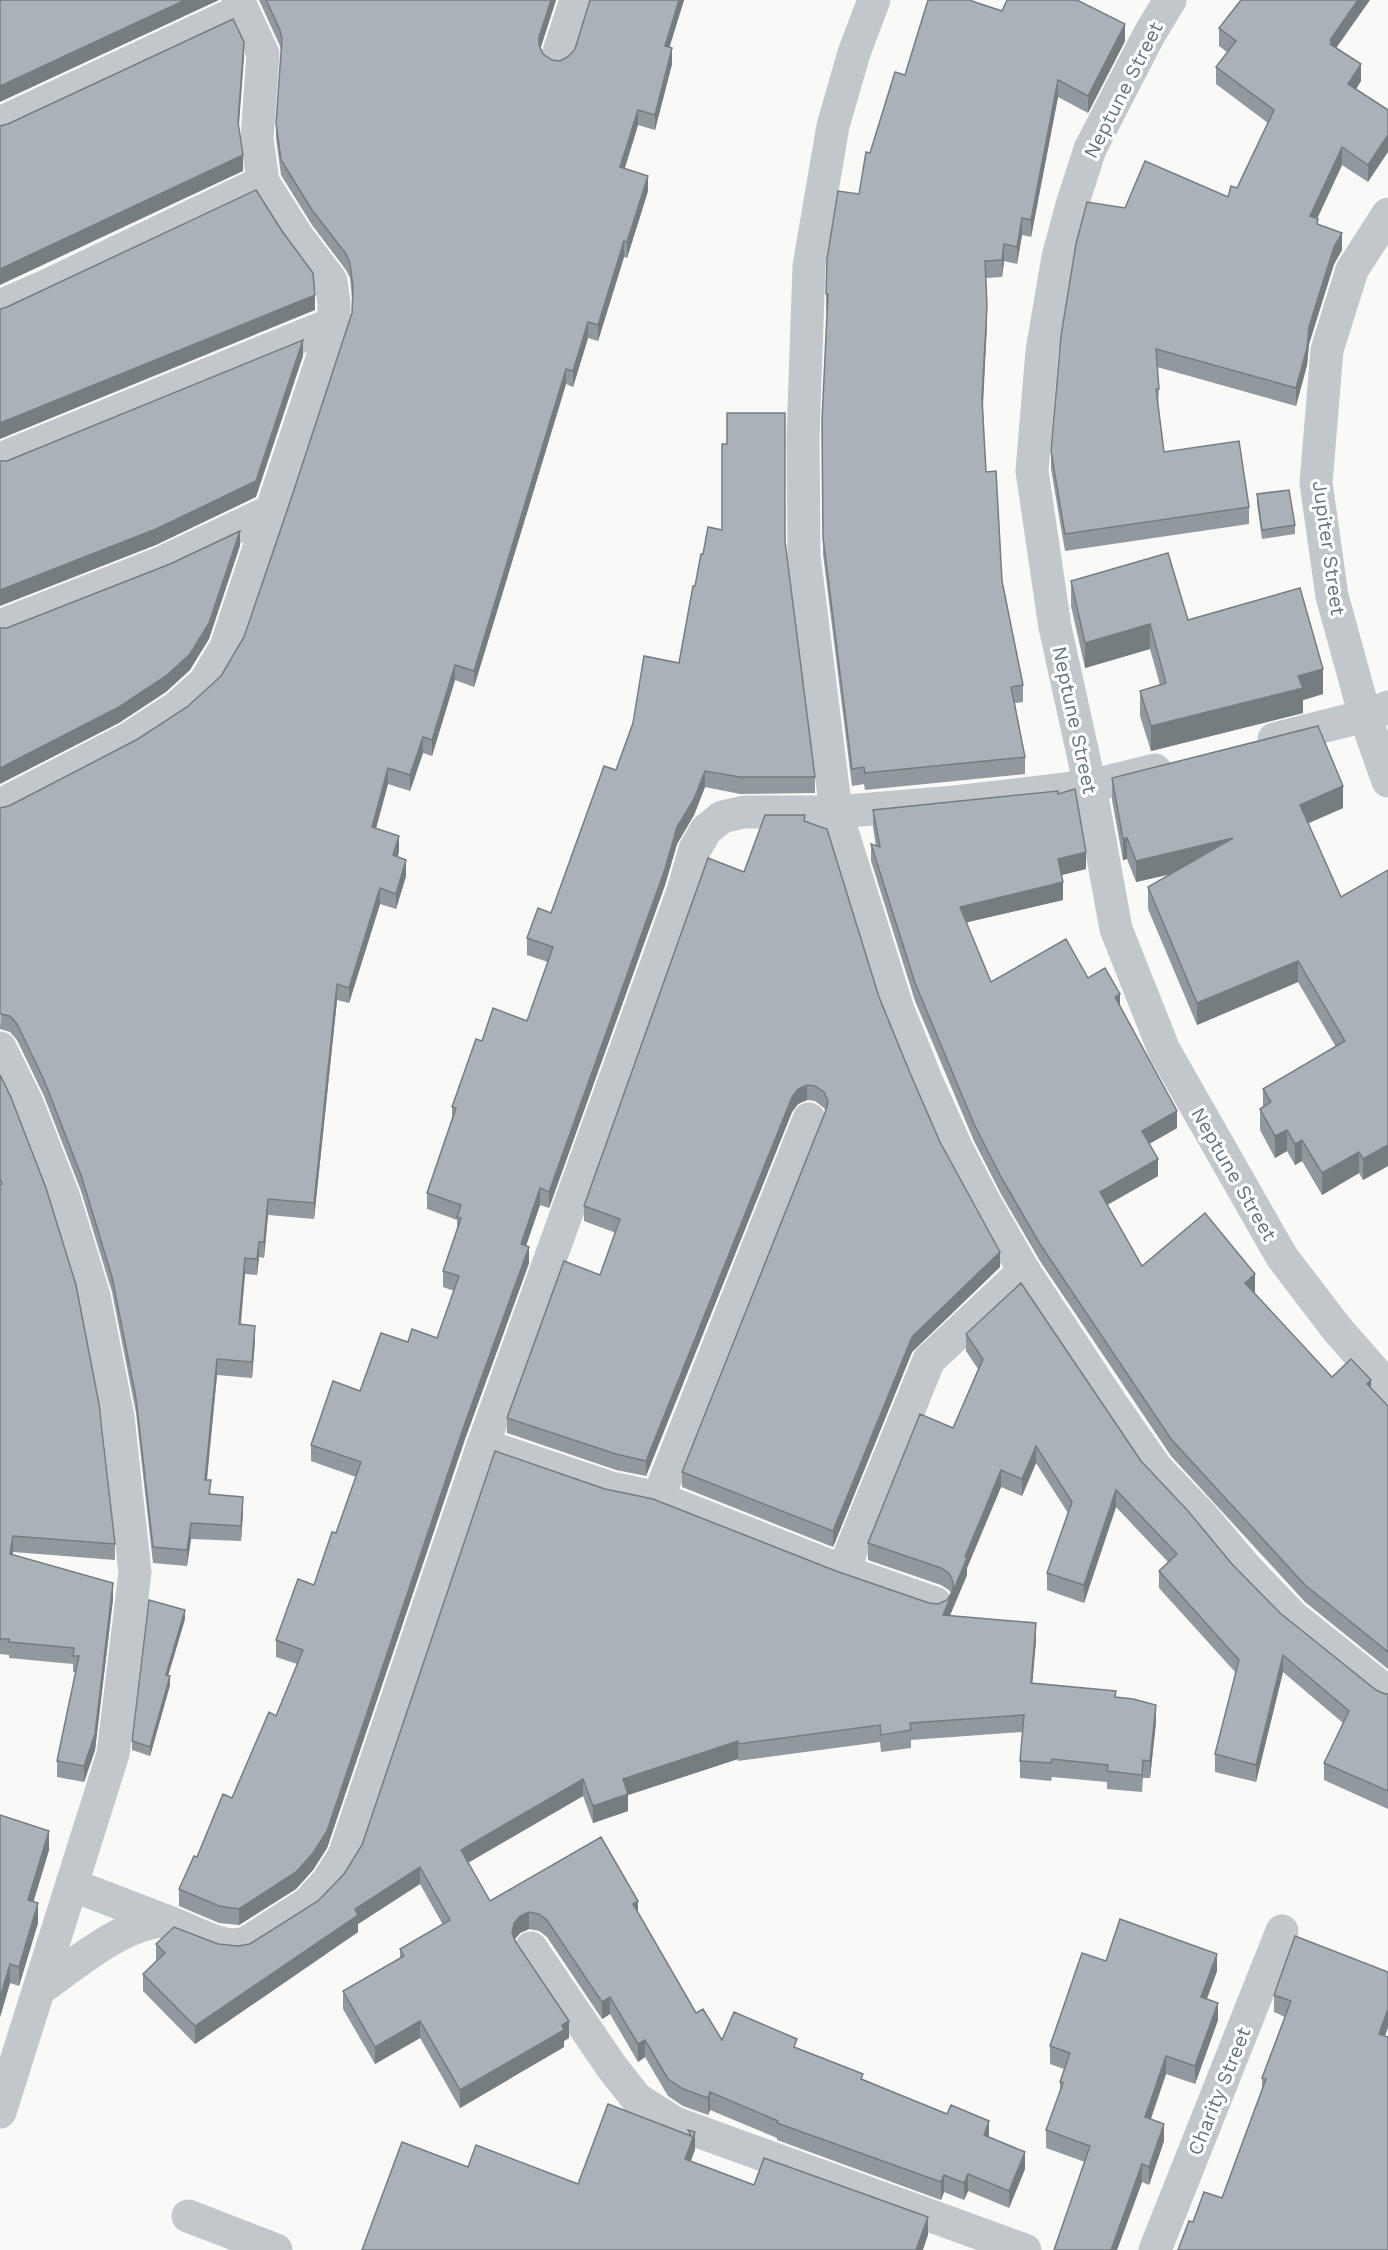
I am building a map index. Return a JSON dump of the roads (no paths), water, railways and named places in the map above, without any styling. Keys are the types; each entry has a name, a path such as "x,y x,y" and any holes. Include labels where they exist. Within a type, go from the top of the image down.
{"street":[{"path":"557,58 576,0"},
{"path":"874,0 854,53 833,126 809,266 803,438 804,555 836,813 897,1007 923,1071 957,1149 1024,1271 1156,1468 1292,1616 1388,1693"},
{"name":"Neptune Street","path":"1170,0 1149,35 1090,148 1058,257 1042,351 1032,471 1055,627 1090,786 1116,929 1164,1050 1282,1257 1337,1329 1388,1387"},
{"path":"0,123 240,5 263,54 257,139 262,182 297,236 331,281 334,303 333,323 273,510 226,646 205,682 177,707 128,739 0,805"},
{"path":"0,306 262,182"},
{"name":"Jupiter Street","path":"1388,214 1352,270 1327,350 1316,483 1332,596 1376,711 1388,781"},
{"path":"0,459 333,323"},
{"path":"0,626 163,562 273,510"},
{"path":"1250,745 1376,711"},
{"path":"72,1885 236,1946 246,1943 308,1903 328,1881 344,1856 483,1445 680,902 695,849 706,830 722,817 744,812 836,813 1090,786 1182,763"},
{"path":"0,1048 27,1103 64,1198 94,1296 118,1417 135,1572 113,1754 0,2112"},
{"path":"658,1498 808,1119"},
{"path":"843,1571 928,1360 1024,1271"},
{"path":"483,1445 611,1488 658,1498 843,1571 935,1603"},
{"path":"40,1989 107,1942 136,1927 166,1921"},
{"name":"Charity Street","path":"1155,2250 1282,1931"},
{"path":"531,1948 611,2066 637,2098 675,2123 1025,2250"},
{"path":"188,2216 276,2250"}]}
